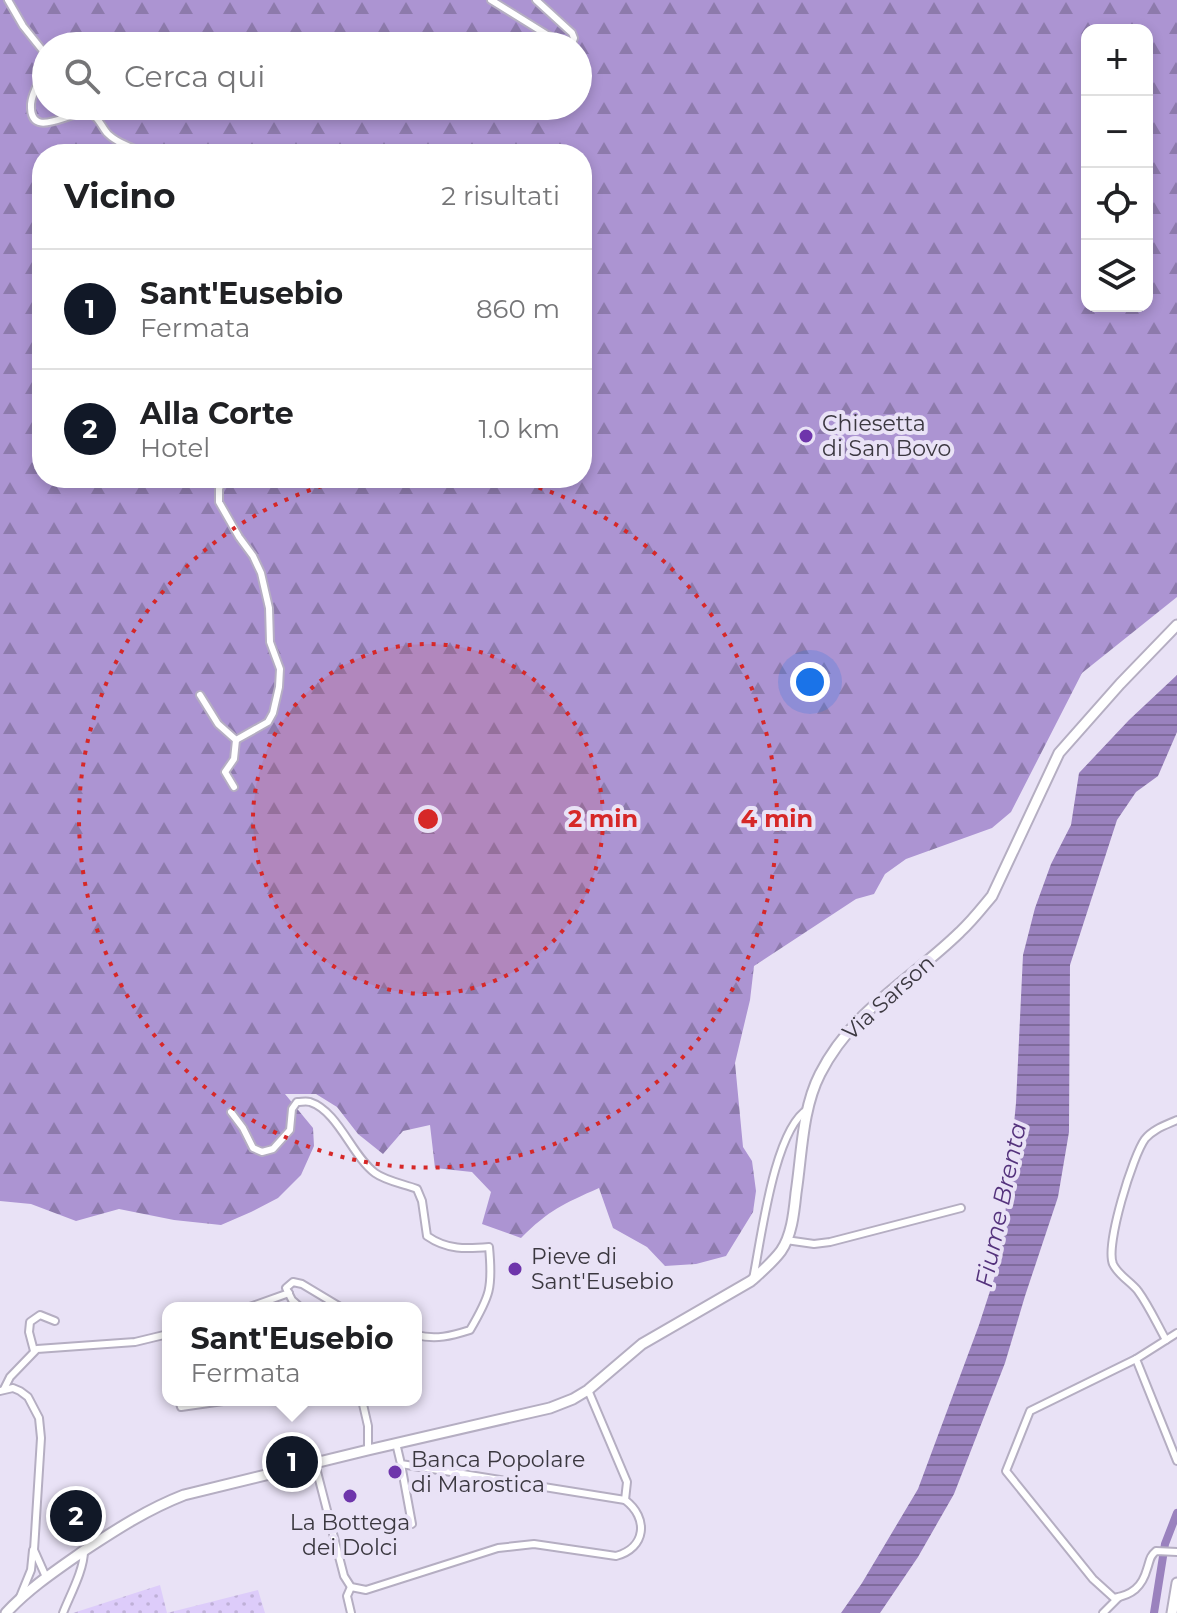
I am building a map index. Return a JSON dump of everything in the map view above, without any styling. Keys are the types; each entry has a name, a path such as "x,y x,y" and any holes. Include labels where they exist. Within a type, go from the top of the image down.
{"street":[{"path":"8,0 32,38"},
{"path":"491,0 543,32"},
{"path":"536,0 571,32"},
{"path":"37,120 44,123 58,120"},
{"path":"99,120 112,137 127,144"},
{"path":"219,488 219,502 261,573 269,608 270,642 279,661 281,677 268,722 236,740"},
{"name":"Via Sarson","path":"6,1613 46,1577 121,1526 184,1495 550,1408 573,1399 642,1344 753,1279 774,1260 786,1240 794,1209 813,1088 837,1044 857,1020 959,933 992,896 1059,753 1177,625"},
{"path":"200,695 218,724 236,740"},
{"path":"234,787 225,771 234,759 236,740"},
{"path":"231,1112 253,1148 262,1152 273,1149 290,1130 292,1109 297,1102 310,1102 339,1126 358,1157 377,1175 417,1189 427,1236 436,1243 459,1249 489,1247 491,1285 486,1302 470,1330 449,1337 422,1336"},
{"path":"753,1279 777,1159 790,1128 808,1109"},
{"path":"1166,1340 1137,1289 1113,1264 1112,1248 1113,1231 1137,1152 1157,1129 1177,1120"},
{"path":"786,1240 814,1244 830,1242 961,1208"},
{"path":"294,1302 286,1288 293,1282 332,1302"},
{"path":"264,1302 289,1293"},
{"path":"34,1351 30,1322 40,1315 55,1321"},
{"path":"1174,1552 1156,1551 1150,1557 1139,1586 1127,1596 1114,1598 1093,1579 1006,1471 1030,1411 1136,1359 1177,1333"},
{"path":"2,1390 34,1351 135,1342 162,1336"},
{"path":"1136,1359 1177,1461"},
{"path":"2,1390 13,1388 28,1397 39,1418 41,1438 32,1563 26,1585 16,1603"},
{"path":"588,1390 627,1482 625,1500"},
{"path":"363,1406 368,1426 368,1450"},
{"path":"396,1443 412,1524"},
{"path":"315,1464 344,1576 351,1587 366,1590 498,1548 534,1544 616,1556 627,1553 640,1537 638,1513 625,1500 401,1464"},
{"path":"34,1546 46,1577"},
{"path":"63,1613 82,1566 84,1551"},
{"path":"32,1563 37,1575 46,1577"},
{"path":"1172,1613 1177,1583"},
{"path":"351,1587 347,1596 351,1613"},
{"path":"1103,1613 1119,1597"}],"shaded area":[{"path":"1177,675 1177,732 1158,776 1136,792 1117,820 1070,965 1069,1132 1058,1197 1005,1363 954,1494 918,1557 880,1613 841,1613 918,1489 1001,1257 1016,1103 1023,955 1051,864 1071,825 1079,773"},
{"path":"160,1585 167,1613 73,1613"},
{"path":"258,1590 265,1613 167,1613"}],"green space":[{"path":"0,0 1177,0 1177,597 1082,673 1011,812 992,828 906,859 885,874 874,894 856,899 754,966 750,1000 735,1063 743,1147 752,1161 756,1191 753,1212 726,1256 696,1264 665,1266 647,1247 613,1228 599,1188 557,1208 521,1238 482,1224 491,1192 472,1172 435,1168 430,1125 403,1131 383,1154 358,1134 337,1107 316,1094 285,1094 313,1128 314,1146 301,1175 278,1198 221,1225 119,1209 76,1221 31,1204 0,1201"}],"waterway":[{"path":"1154,1613 1165,1544 1177,1513"}],"place":[{"name":"Chiesetta di San Bovo","path":"806,436"},
{"name":"Pieve di Sant'Eusebio","path":"515,1269"},
{"name":"Sant'Eusebio","path":"292,1462"},
{"name":"Banca Popolare di Marostica","path":"395,1472"},
{"name":"La Bottega dei Dolci","path":"350,1496"},
{"name":"Alla Corte","path":"76,1516"}],"water label":[{"name":"Fiume Brenta","path":"1001,1205"}]}
